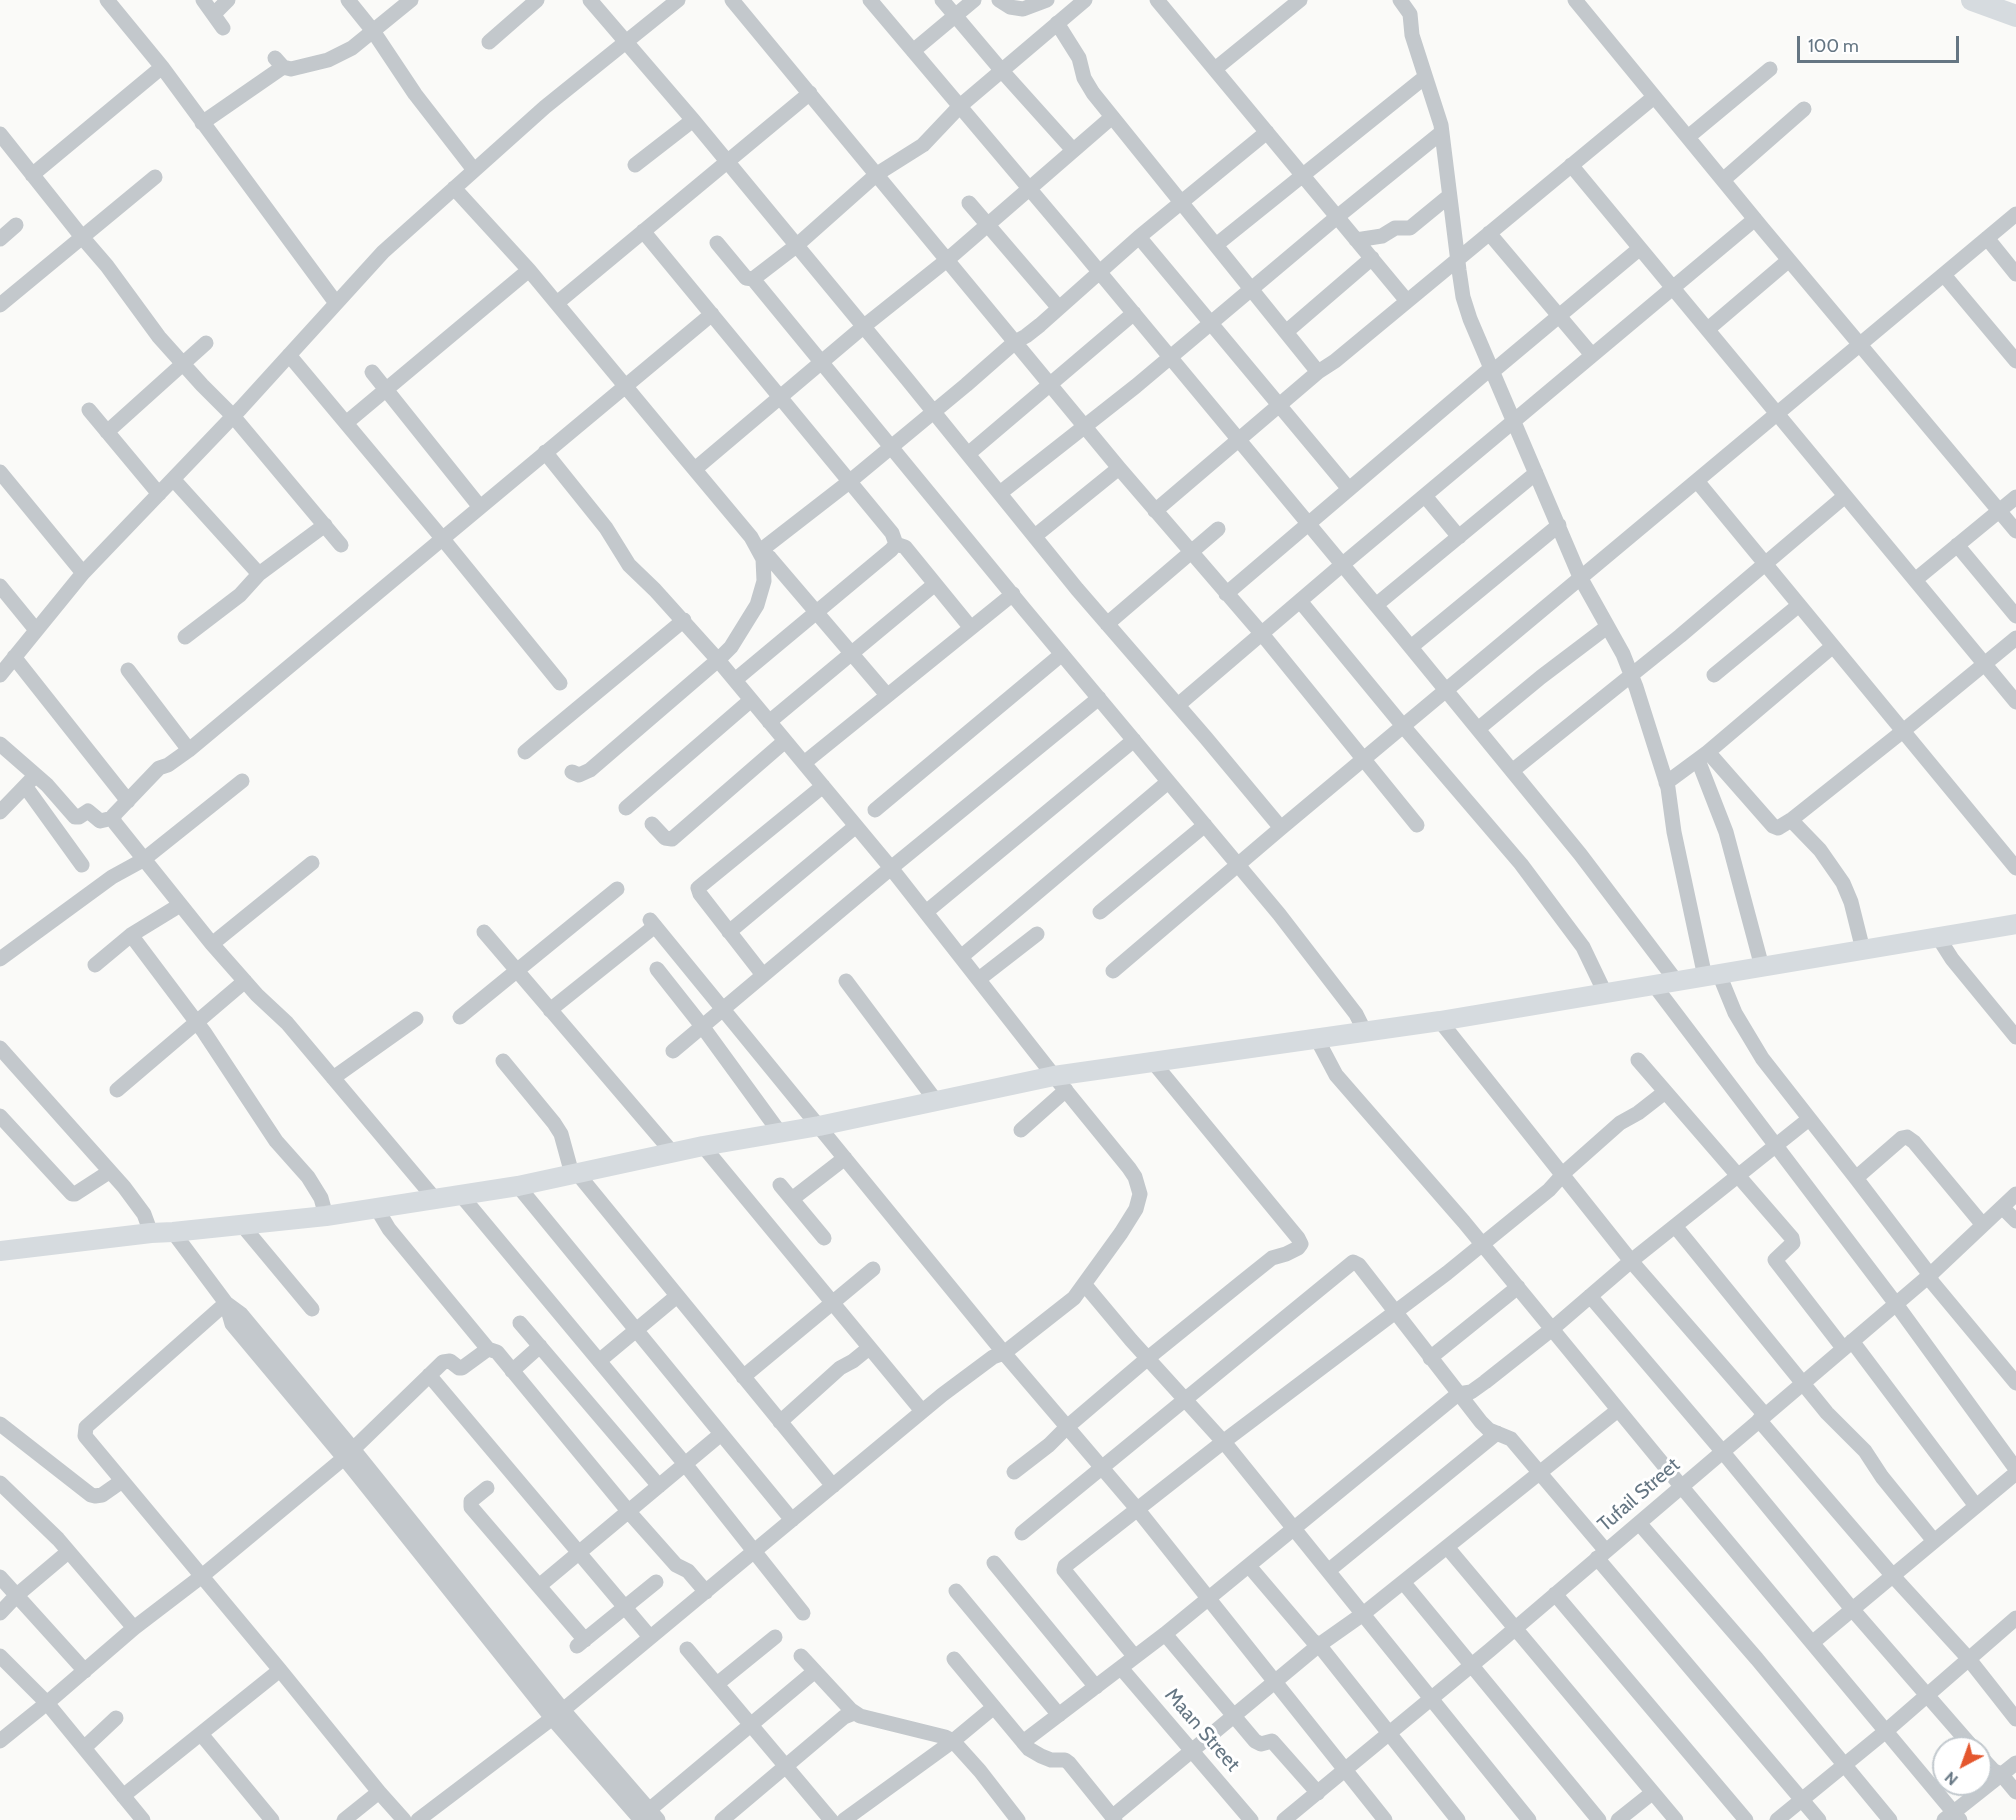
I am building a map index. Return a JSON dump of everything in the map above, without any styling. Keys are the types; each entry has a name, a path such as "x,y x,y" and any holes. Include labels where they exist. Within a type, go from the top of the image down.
{"highway":[{"path":"1972,0 2016,16"}],"main road":[{"path":"0,1251 377,1209 518,1186 672,1152 819,1126 936,1101 1060,1083 1153,1062 1440,1021 2016,924"}],"street":[{"path":"107,0 162,68 336,303"},
{"path":"202,0 223,28"},
{"path":"214,14 228,0"},
{"path":"348,0 373,31 415,94 474,171"},
{"path":"202,123 279,62 288,69 296,69 328,60 352,48 411,0"},
{"path":"489,42 537,0"},
{"path":"590,0 693,120 1077,590 1178,705 1281,828"},
{"path":"0,675 83,573 233,416 383,252 545,107 678,0"},
{"path":"732,0 1190,553 1262,634 1417,825"},
{"path":"870,0 1343,564 1645,937 1677,981"},
{"path":"942,0 1073,150"},
{"path":"913,51 974,0"},
{"path":"999,0 1010,7 1023,9 1047,0"},
{"path":"753,279 796,246 877,174 923,145 960,106 1085,0"},
{"path":"1157,0 1407,301"},
{"path":"1215,69 1300,0"},
{"path":"1400,0 1410,14 1410,29 1442,132 1457,259 1463,297 1470,319 1580,577 1623,654 1631,675 1666,783 1674,832 1712,976 1762,1058 1930,1275 1932,1282 2016,1383"},
{"path":"1575,0 2016,531"},
{"path":"1057,23 1079,58 1088,86 1318,372"},
{"path":"32,175 162,68"},
{"path":"1688,137 1770,69"},
{"path":"1216,245 1425,77"},
{"path":"557,303 810,93"},
{"path":"1155,511 1318,372 1335,361 1654,97"},
{"path":"1723,180 1804,109"},
{"path":"695,469 863,327 947,260 1112,117"},
{"path":"635,165 693,120"},
{"path":"760,550 849,482 1267,132"},
{"path":"1000,494 1442,132"},
{"path":"0,135 107,266 141,315 183,364 233,416 341,545"},
{"path":"1571,165 2016,702"},
{"path":"0,305 155,177"},
{"path":"454,188 529,270 760,550 770,558 887,695"},
{"path":"1356,240 1382,236 1395,228 1410,228 1449,196"},
{"path":"969,202 1059,308"},
{"path":"1113,971 1580,577 2016,214"},
{"path":"1178,705 1755,219"},
{"path":"0,239 16,225"},
{"path":"643,231 892,533 896,544 905,548 971,628"},
{"path":"1489,233 1592,355"},
{"path":"1139,237 1349,489"},
{"path":"1987,238 2016,274"},
{"path":"717,243 746,278 753,279 1279,914 1356,1014 1365,1032"},
{"path":"1226,594 1639,249"},
{"path":"1286,332 1372,258"},
{"path":"1708,329 1789,260"},
{"path":"346,423 529,270"},
{"path":"1944,275 2016,361"},
{"path":"968,454 1134,313"},
{"path":"30,781 51,790 75,817 88,811 100,821 113,818 159,768 168,765 189,750 712,314"},
{"path":"107,432 206,343"},
{"path":"289,355 560,683"},
{"path":"372,372 480,507"},
{"path":"89,410 159,494"},
{"path":"418,1820 557,1714 971,1372 993,1357 1004,1353 1074,1298 1136,1209 1140,1194 1135,1177 1129,1168 891,868 684,620 629,566 606,528 545,452"},
{"path":"1035,536 1119,468"},
{"path":"0,472 83,573"},
{"path":"1376,605 1536,473"},
{"path":"173,479 259,574"},
{"path":"1697,481 1903,731 2013,859"},
{"path":"1425,496 1459,537"},
{"path":"1512,771 1680,636 1845,496"},
{"path":"1915,580 2016,497"},
{"path":"185,637 240,595 259,574 325,525"},
{"path":"1411,647 1558,525"},
{"path":"1107,624 1218,529"},
{"path":"735,680 896,544"},
{"path":"1957,545 2016,616"},
{"path":"572,772 577,775 585,773 718,660 738,637 757,605 764,581 765,568 760,550"},
{"path":"770,722 935,584"},
{"path":"0,586 36,630"},
{"path":"804,763 1012,594"},
{"path":"1300,601 1521,864 1583,947 1605,993"},
{"path":"1714,675 1799,605"},
{"path":"525,752 684,620"},
{"path":"1478,729 1607,627"},
{"path":"1703,755 1773,826 1778,828 1903,731 2016,638"},
{"path":"1666,783 1703,755 1833,646"},
{"path":"875,810 1062,654"},
{"path":"14,657 128,801"},
{"path":"128,670 189,750"},
{"path":"673,1051 891,868 1099,698"},
{"path":"626,808 751,700"},
{"path":"926,912 1134,740"},
{"path":"652,824 665,838 672,839 785,741"},
{"path":"0,744 30,781 82,865"},
{"path":"1703,755 1762,967"},
{"path":"0,812 30,781"},
{"path":"0,959 112,877 143,860 242,781"},
{"path":"961,957 1168,782"},
{"path":"763,975 700,894 699,887 823,786"},
{"path":"113,818 143,860 212,944 287,1023 435,1199"},
{"path":"1791,820 1820,850 1843,883 1851,902 1863,950"},
{"path":"1100,912 1204,825"},
{"path":"729,932 856,826"},
{"path":"212,944 312,863"},
{"path":"460,1017 617,889"},
{"path":"95,965 131,934 180,905"},
{"path":"550,1010 652,923 1004,1353 1210,1598 1385,1820"},
{"path":"484,932 672,1152"},
{"path":"131,934 197,1022 276,1142 308,1177 321,1198 326,1216"},
{"path":"979,979 1037,934"},
{"path":"1938,937 1952,959 2016,1037"},
{"path":"657,969 702,1026 780,1133"},
{"path":"117,1090 245,981"},
{"path":"846,981 936,1101"},
{"path":"1654,985 1896,1304 2016,1471 1812,1643"},
{"path":"333,1078 416,1018"},
{"path":"1440,1021 1631,1261 1893,1576 1968,1658 2016,1719"},
{"path":"1317,1039 1336,1076 1482,1243 1886,1731 1953,1817 2016,1763"},
{"path":"0,1048 141,1209 151,1233"},
{"path":"503,1060 561,1134 574,1174 833,1486"},
{"path":"1638,1060 1792,1238 1793,1243 1775,1260 1848,1345 1976,1506"},
{"path":"1014,1472 1049,1445 1148,1358 1272,1258 1286,1254 1301,1244 1153,1062"},
{"path":"1021,1130 1060,1083"},
{"path":"1135,1657 1064,1568 1223,1442 1447,1273 1549,1190 1562,1175 1620,1123 1638,1113 1665,1092"},
{"path":"0,1116 72,1194 109,1172"},
{"path":"1023,1742 1210,1598 1458,1394 1471,1392 1552,1329 1631,1261 1809,1119"},
{"path":"1856,1178 1906,1137 1914,1142 1983,1225"},
{"path":"703,1146 922,1412"},
{"path":"792,1199 845,1158"},
{"path":"780,1185 824,1238"},
{"path":"518,1186 792,1520"},
{"path":"460,1194 685,1464 803,1613"},
{"name":"Tufail Street","path":"1284,1820 1516,1628 1930,1275 2016,1194"},
{"path":"2002,1207 2016,1221"},
{"path":"377,1209 389,1229 488,1348 497,1352 628,1512 676,1565 688,1572 706,1592"},
{"path":"242,1225 312,1309"},
{"path":"1675,1226 1827,1413 1865,1450 1881,1477 1934,1541"},
{"path":"173,1233 226,1303 232,1324 348,1453 557,1714 649,1817 751,1723 815,1671"},
{"path":"1022,1533 1353,1262 1359,1266 1481,1422 1489,1430 1510,1439 1539,1473 1601,1555 1819,1820"},
{"path":"743,1377 873,1269"},
{"path":"1085,1285 1223,1442 1529,1820"},
{"path":"1430,1358 1518,1287"},
{"path":"599,1361 677,1296"},
{"path":"1590,1296 1852,1609 1963,1736"},
{"path":"226,1303 86,1427 84,1433 87,1440 404,1820"},
{"path":"520,1323 659,1486"},
{"path":"512,1371 540,1346"},
{"path":"0,1741 348,1453 429,1375 447,1361 462,1368 488,1348"},
{"path":"780,1422 840,1368 870,1348"},
{"path":"429,1375 650,1637"},
{"path":"954,1659 1029,1749 1051,1760 1065,1760 1069,1763 1113,1818 1319,1645 1363,1614 1618,1410"},
{"path":"0,1424 91,1495 102,1495 122,1481"},
{"path":"1328,1571 1497,1433"},
{"path":"539,1586 721,1434"},
{"path":"0,1483 58,1539 134,1628"},
{"path":"487,1488 471,1501 470,1505 539,1586 581,1643 656,1582"},
{"path":"1639,1523 1757,1659 1890,1820"},
{"path":"1447,1547 1676,1820"},
{"path":"0,1613 17,1595 68,1552"},
{"path":"994,1563 1096,1687"},
{"path":"1249,1566 1312,1640 1319,1645 1458,1820"},
{"path":"0,1577 85,1671"},
{"path":"1403,1582 1599,1820"},
{"path":"956,1591 1059,1715"},
{"path":"1555,1594 1746,1820"},
{"path":"1777,1820 1886,1731 2016,1618"},
{"path":"1165,1634 1259,1744 1272,1741 1318,1793"},
{"path":"717,1684 775,1637"},
{"path":"687,1649 831,1820"},
{"path":"0,1656 47,1703 143,1820"},
{"path":"801,1656 860,1716 953,1741 1018,1820"},
{"name":"Maan Street","path":"1121,1668 1251,1820"},
{"path":"123,1796 280,1670"},
{"path":"844,1820 953,1741 994,1707"},
{"path":"722,1820 844,1717 855,1713"},
{"path":"84,1748 116,1719"},
{"path":"201,1734 272,1820"},
{"path":"1992,1769 2001,1774 2016,1792"},
{"path":"344,1820 379,1792"},
{"path":"1618,1820 1652,1793"}]}
